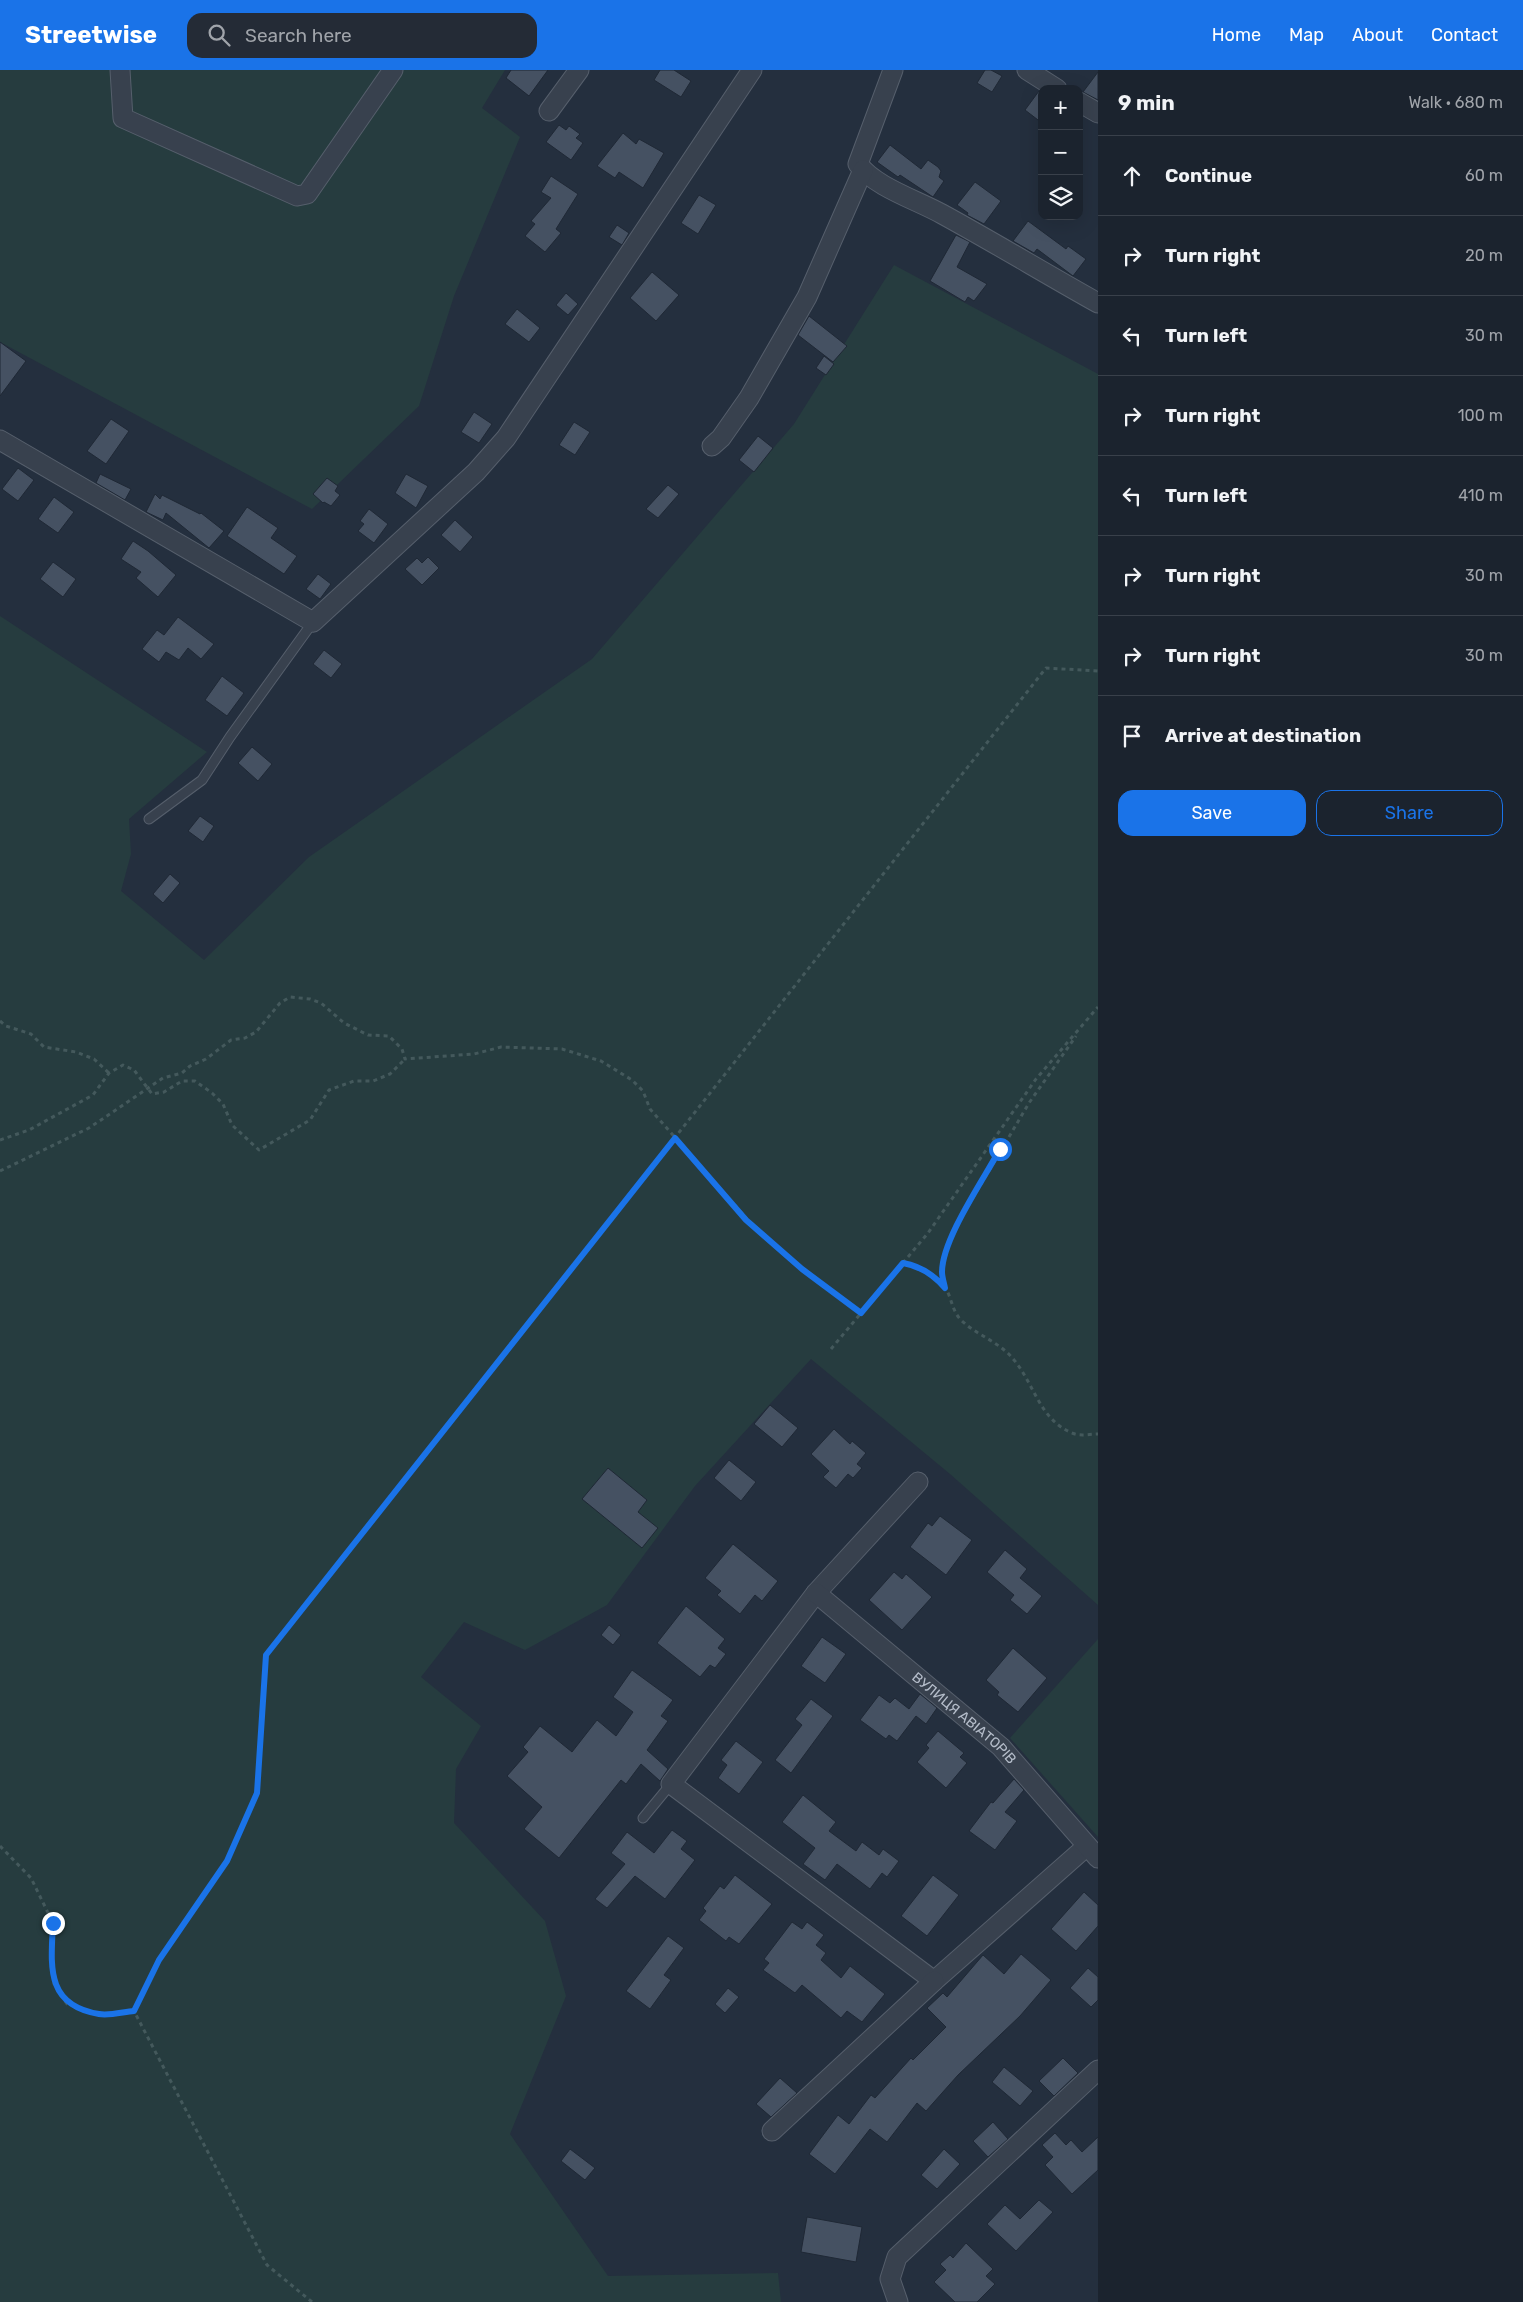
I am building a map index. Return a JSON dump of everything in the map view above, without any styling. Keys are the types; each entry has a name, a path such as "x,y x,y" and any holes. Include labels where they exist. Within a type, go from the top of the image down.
{"street":[{"path":"120,70 123,118 297,196 307,194 393,70"},
{"path":"549,111 579,70"},
{"path":"0,440 313,622 476,472 506,438 752,70"},
{"path":"893,70 858,164 863,170 876,180 942,214 1098,303"},
{"path":"1026,70 1050,85"},
{"path":"1083,104 1098,113"},
{"path":"712,446 721,438 749,398 807,296 863,170"},
{"path":"918,1482 816,1593 671,1784 934,1982"},
{"name":"ВУЛИЦЯ АВІАТОРІВ","path":"816,1593 1001,1748 1092,1852"},
{"path":"772,2131 934,1982 1092,1852"},
{"path":"898,2302 890,2279 898,2257 1098,2070"}],"lane":[{"path":"149,819 202,780 230,737 313,622"},
{"path":"643,1818 671,1784"}],"path":[{"path":"134,2011 159,1960 227,1861 257,1793 266,1655 1046,668 1098,671"},
{"path":"0,1171 89,1128 116,1112 146,1088 163,1078 182,1073 190,1066 206,1059 231,1040 245,1038 256,1032 280,1003 290,997 310,999 321,1003 344,1023 368,1036 389,1036 402,1049 405,1059"},
{"path":"1098,1007 1029,1103 964,1213 948,1246 942,1272 945,1288 954,1310 962,1320 1000,1346 1014,1360 1041,1407 1053,1422 1077,1434 1098,1434"},
{"path":"0,1020 6,1026 31,1034 44,1047 76,1052 94,1059 109,1073"},
{"path":"831,1349 928,1233 1036,1079 1088,1020"},
{"path":"0,1140 29,1130 93,1095 109,1073 123,1065 134,1070 152,1094 164,1092 182,1081 195,1081 212,1093 223,1104 232,1125 259,1150 310,1120 329,1090 354,1081 373,1081 390,1074 405,1059 474,1054 501,1047 517,1046 531,1049 562,1049 601,1062 632,1080 643,1091 650,1109 746,1220 802,1269 861,1313"},
{"path":"903,1263 915,1265 936,1277 945,1288"},
{"path":"0,1846 31,1878 53,1923 51,1955 54,1984 67,2004 100,2015 134,2011"},
{"path":"134,2011 267,2265 312,2302"}],"green space":[{"path":"0,70 505,70 482,108 520,137 454,296 419,406 312,509 0,342"},
{"path":"894,265 1098,374 1098,1605 950,1474 811,1359 695,1486 607,1605 525,1650 464,1622 421,1677 481,1726 456,1769 454,1823 545,1921 566,1996 510,2134 608,2276 778,2273 781,2302 0,2302 0,616 207,752 129,819 131,854 121,891 204,960 309,857 592,659 794,424"},
{"path":"1098,1639 1098,1837 1010,1738"}],"building":[{"path":"511,70 548,70 529,96 506,78"},
{"path":"660,70 674,70 691,81 681,97 654,80"},
{"path":"985,70 991,70 1002,76 992,92 977,83"},
{"path":"1098,72 1098,100 1083,92"},
{"path":"1038,92 1038,120 1025,110"},
{"path":"559,125 566,130 569,126 580,134 576,138 583,143 571,160 546,142"},
{"path":"623,133 636,144 639,139 664,153 643,188 619,172 615,178 597,166"},
{"path":"890,145 921,169 928,160 938,167 941,171 939,177 944,181 933,197 900,175 898,177 877,162"},
{"path":"551,176 578,194 556,229 561,233 545,252 525,236 535,224 531,221 551,198 541,192"},
{"path":"975,182 1001,201 984,224 967,215 968,213 957,205"},
{"path":"699,195 716,205 698,234 681,223"},
{"path":"1028,221 1066,249 1068,246 1086,259 1073,276 1037,249 1034,253 1013,241"},
{"path":"617,225 629,233 622,245 609,237"},
{"path":"956,235 970,242 957,267 987,284 974,301 968,297 965,302 930,281"},
{"path":"652,272 679,295 656,321 630,298"},
{"path":"566,293 578,304 568,315 556,305"},
{"path":"517,309 540,328 529,342 505,324"},
{"path":"809,316 847,346 833,362 798,335"},
{"path":"0,342 26,361 0,396"},
{"path":"824,356 834,364 826,375 816,368"},
{"path":"474,412 492,424 479,443 461,432"},
{"path":"111,419 129,431 106,464 87,451"},
{"path":"574,422 590,432 575,455 559,445"},
{"path":"758,436 773,448 754,472 739,460"},
{"path":"18,468 34,480 18,501 2,489"},
{"path":"100,474 131,489 125,500 96,483"},
{"path":"406,474 428,486 416,508 395,493"},
{"path":"327,478 338,486 335,491 340,495 331,506 323,503 313,494"},
{"path":"668,485 679,494 658,518 646,509"},
{"path":"155,494 160,499 162,495 201,513 224,531 209,548 166,513 163,520 146,512"},
{"path":"54,497 74,512 58,533 38,519"},
{"path":"247,507 278,528 271,538 297,556 284,574 227,536"},
{"path":"369,509 388,524 374,543 358,531 364,524 360,521"},
{"path":"455,520 473,537 460,552 441,535"},
{"path":"133,541 176,575 158,597 136,578 141,572 121,559"},
{"path":"428,557 439,568 422,585 405,569 417,558 422,563"},
{"path":"53,562 76,579 63,597 40,579"},
{"path":"318,574 331,584 320,599 306,589"},
{"path":"178,617 214,644 201,659 188,648 179,660 166,652 159,662 142,649 157,630 164,635"},
{"path":"324,650 342,664 331,678 313,664"},
{"path":"222,676 244,693 227,716 205,700"},
{"path":"252,747 272,764 258,781 238,763"},
{"path":"200,816 214,826 203,842 188,831"},
{"path":"170,874 180,883 163,903 153,894"},
{"path":"770,1405 798,1428 782,1447 754,1424"},
{"path":"834,1429 850,1444 852,1441 866,1453 857,1464 862,1468 853,1478 848,1474 836,1488 823,1477 829,1471 811,1454"},
{"path":"729,1460 756,1482 741,1501 714,1478"},
{"path":"608,1468 647,1500 638,1512 658,1528 642,1548 582,1499"},
{"path":"940,1516 972,1540 946,1575 910,1547 928,1523 932,1526"},
{"path":"733,1544 778,1581 762,1601 755,1595 740,1614 717,1595 721,1591 705,1578"},
{"path":"1005,1550 1027,1569 1020,1578 1042,1596 1027,1614 1010,1600 1014,1595 987,1572"},
{"path":"894,1572 902,1579 906,1574 932,1597 902,1630 869,1600"},
{"path":"686,1606 725,1639 718,1648 726,1654 715,1668 710,1665 700,1677 657,1643"},
{"path":"609,1625 621,1635 613,1645 601,1635"},
{"path":"822,1637 846,1654 825,1683 801,1666"},
{"path":"1013,1648 1047,1678 1018,1712 997,1695 999,1692 986,1680"},
{"path":"632,1670 673,1700 661,1716 668,1721 647,1750 668,1769 660,1781 641,1764 626,1784 621,1780 559,1858 524,1829 542,1807 507,1776 528,1752 523,1747 540,1726 572,1752 597,1720 616,1736 633,1712 613,1697"},
{"path":"920,1694 937,1708 926,1724 916,1716 897,1741 889,1735 886,1739 860,1720 879,1695 890,1703 895,1698 909,1709"},
{"path":"811,1699 833,1716 791,1773 775,1760 802,1725 795,1719"},
{"path":"938,1731 964,1753 960,1757 967,1763 946,1788 917,1762 929,1748 926,1745"},
{"path":"736,1741 763,1762 739,1794 718,1778 727,1765 721,1760"},
{"path":"1014,1779 1024,1790 1005,1812 1017,1821 995,1850 969,1831 991,1802 993,1803"},
{"path":"803,1795 836,1822 829,1831 856,1851 862,1842 879,1855 883,1849 899,1861 887,1877 882,1873 870,1889 837,1864 825,1880 803,1864 815,1848 782,1822"},
{"path":"672,1830 687,1841 681,1849 695,1860 665,1899 635,1876 607,1908 595,1899 625,1864 611,1853 627,1832 654,1853"},
{"path":"735,1875 772,1904 739,1944 729,1937 726,1941 699,1920 706,1911 703,1908 720,1886 724,1889"},
{"path":"933,1875 959,1895 927,1936 901,1916"},
{"path":"1084,1892 1098,1905 1098,1926 1076,1951 1051,1929"},
{"path":"792,1922 802,1929 807,1922 824,1935 816,1945 826,1953 821,1960 841,1978 850,1966 885,1994 862,2022 847,2011 841,2018 802,1985 795,1993 763,1970 769,1963 764,1959"},
{"path":"668,1936 684,1948 664,1975 671,1980 650,2009 626,1991"},
{"path":"1021,1954 1051,1980 1020,2016 958,2075 926,2111 917,2103 887,2142 870,2129 835,2174 809,2154 838,2115 849,2124 871,2095 875,2098 911,2058 913,2060 946,2027 927,2008 943,1993 947,1997 983,1955 1004,1974"},
{"path":"1088,1968 1098,1977 1098,2000 1091,2007 1070,1988"},
{"path":"728,1988 739,1997 725,2013 715,2004"},
{"path":"1063,2058 1078,2073 1054,2096 1039,2081"},
{"path":"1004,2067 1033,2091 1020,2106 992,2082"},
{"path":"780,2078 797,2093 771,2117 756,2104"},
{"path":"993,2122 1008,2139 988,2157 973,2141"},
{"path":"1055,2133 1066,2145 1071,2140 1082,2152 1098,2137 1098,2170 1072,2194 1045,2165 1053,2157 1042,2145"},
{"path":"570,2149 595,2168 585,2180 561,2161"},
{"path":"944,2149 960,2164 937,2189 921,2175"},
{"path":"1039,2200 1053,2212 1016,2251 987,2224 1005,2205 1020,2219"},
{"path":"807,2217 862,2227 856,2262 801,2252"},
{"path":"966,2243 993,2269 986,2276 995,2284 977,2302 955,2302 934,2282 946,2270 940,2264 950,2255 953,2258"}],"route":[{"path":"53,1923 51,1955 54,1984 67,2004 100,2015 134,2011 159,1960 227,1861 257,1793 258,1744 266,1655 675,1138 746,1220 802,1269 861,1313 903,1263 915,1265 936,1277 945,1288 942,1272 948,1246 1000,1149"}]}
